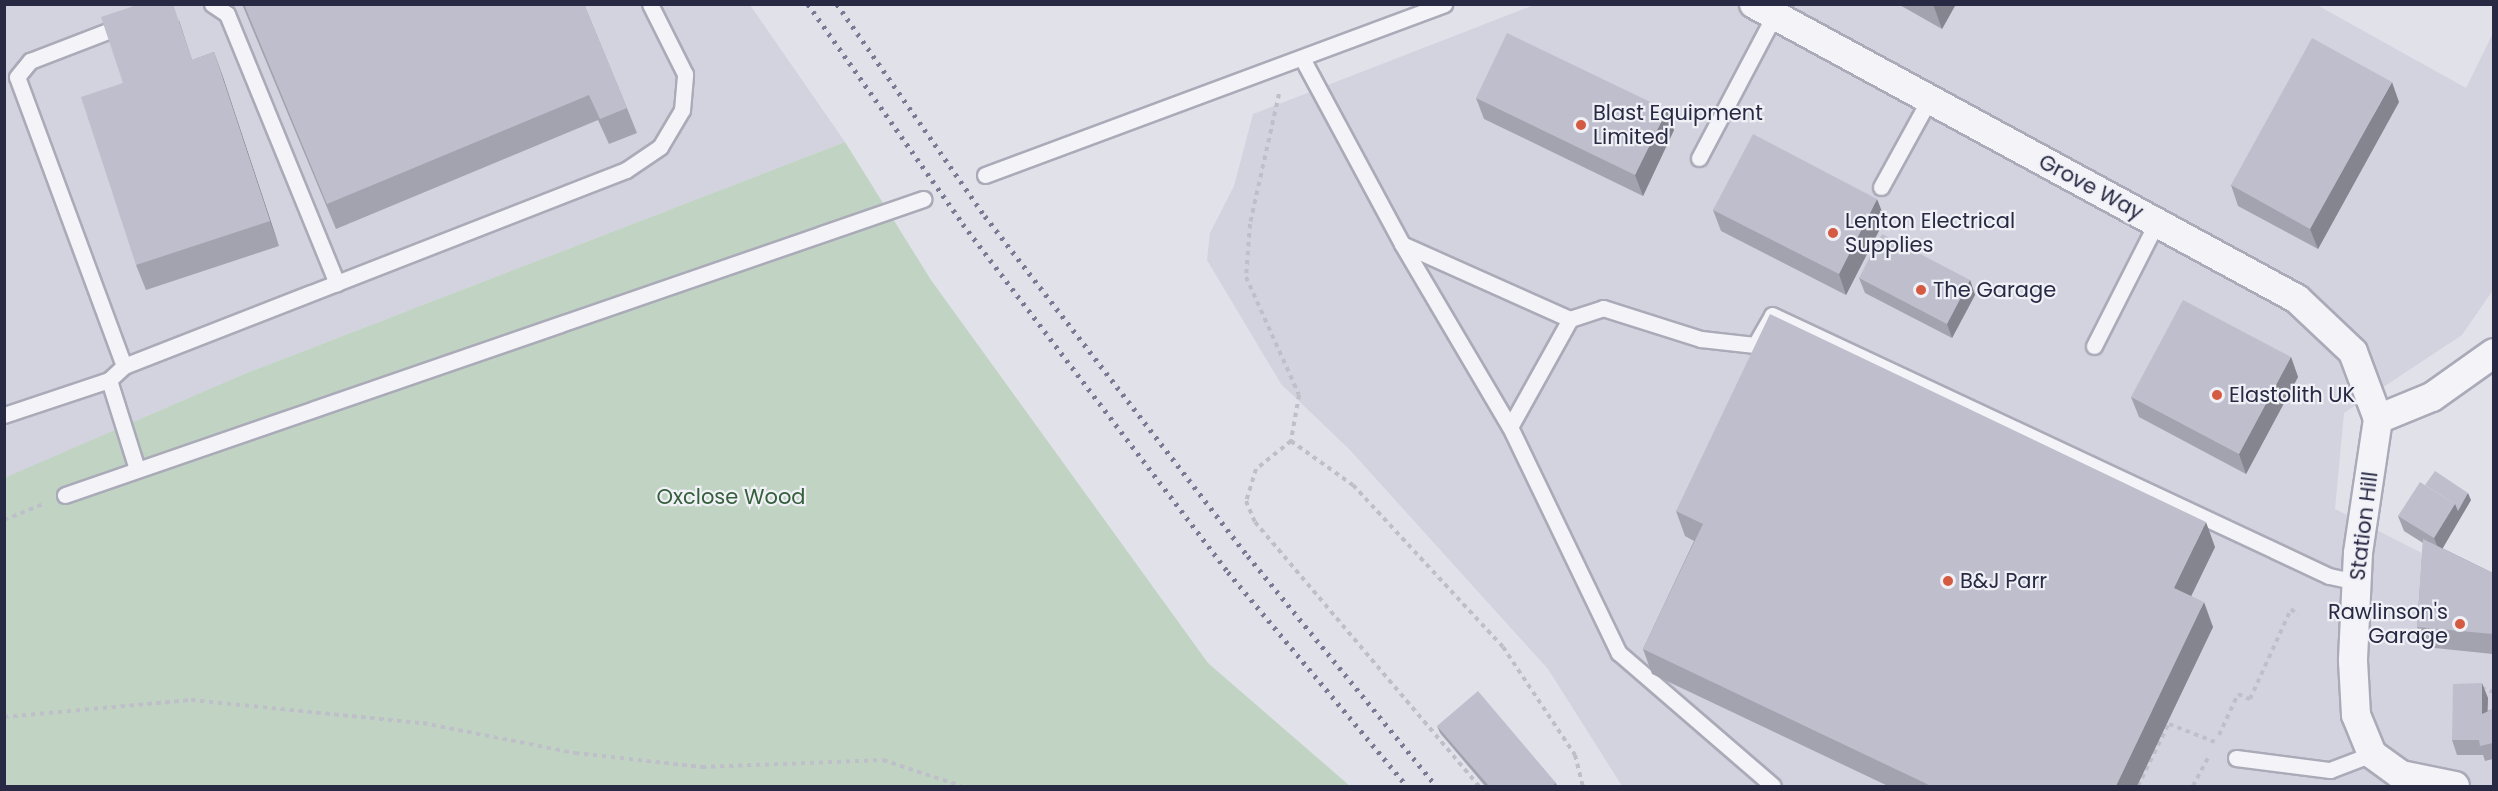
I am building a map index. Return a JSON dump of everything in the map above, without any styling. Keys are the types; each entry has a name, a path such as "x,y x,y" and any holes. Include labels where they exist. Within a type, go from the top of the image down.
{"street":[{"name":"Grove Way","path":"1764,10 2297,299 2323,321 2353,352 2378,419"},
{"path":"2378,419 2432,398 2493,353"},
{"name":"Station Hill","path":"2372,754 2356,715 2357,582 2378,419"},
{"path":"2372,754 2401,775 2455,786"}],"lane":[{"path":"212,4 224,9 337,283"},
{"path":"4,415 109,380 124,366 626,170 660,147 682,110 685,74 650,4"},
{"path":"985,175 1285,67 1444,4"},
{"path":"1699,158 1764,10"},
{"path":"124,366 17,77 30,61 144,17"},
{"path":"1303,60 1402,244 1510,427 1619,653 1773,786"},
{"path":"1881,187 1930,98"},
{"path":"65,495 923,199"},
{"path":"2094,346 2157,222"},
{"path":"1402,244 1570,319 1603,308 1701,339 1755,345 1772,315 2329,576 2357,582"},
{"path":"1510,427 1570,319"},
{"path":"109,380 137,469"},
{"path":"2236,758 2330,770 2372,754"}],"path":[{"path":"1285,67 1250,224 1246,277 1299,394 1292,441 1252,476 1246,501 1255,522 1479,786"},
{"path":"1292,441 1353,485 1503,647 1575,755 1583,786"},
{"path":"4,520 65,495"},
{"path":"2193,786 2238,694 2250,699 2291,609 2298,615"},
{"path":"2478,686 2493,692"},
{"path":"4,717 191,700 423,723 575,753 702,767 883,760 961,786"},
{"path":"2138,786 2168,723 2216,742"}],"shaded area":[{"path":"4,5 750,5 845,142 244,374 5,478"},
{"path":"1534,5 2317,5 2466,88 2493,33 2493,290 2462,335 2344,413 2335,509 2493,589 2493,786 1622,786 1548,669 1349,449 1281,384 1207,260 1210,233 1234,186 1253,114"}],"green space":[{"name":"Oxclose Wood","path":"845,142 931,280 1208,663 1350,786 5,786 4,478 244,374"}],"building":[{"path":"140,4 173,4 192,60 214,52 270,221 136,265 81,97 123,83 101,17"},
{"path":"244,4 584,4 627,108 600,119 589,95 327,204"},
{"path":"1507,33 1667,110 1635,175 1476,98"},
{"path":"2312,38 2392,82 2310,229 2231,185"},
{"path":"1753,134 1877,199 1839,274 1713,210"},
{"path":"1882,234 1970,280 1947,324 1859,278"},
{"path":"2183,300 2291,357 2239,454 2131,397"},
{"name":"B&J Parr","path":"1770,314 2206,522 2174,588 2204,602 2116,786 1931,786 1643,649 1703,524 1676,511"},
{"path":"2435,471 2468,493 2458,511 2455,504 2425,485"},
{"path":"2420,482 2455,504 2434,538 2398,516"},
{"name":"Rawlinson's Garage","path":"2423,539 2493,573 2493,634 2417,627"},
{"path":"2482,683 2482,714 2493,709 2493,743 2480,746 2479,740 2452,740 2453,684"},
{"path":"1478,691 1556,783 1552,786 1489,786 1437,726"}],"railway":[{"path":"808,4 963,224 1228,572 1407,786"},
{"path":"837,4 985,216 1248,556 1436,786"}],"place":[{"name":"Blast Equipment Limited","path":"1581,125"},
{"name":"Lenton Electrical Supplies","path":"1833,233"},
{"name":"The Garage","path":"1921,290"},
{"name":"Elastolith UK","path":"2217,395"},
{"name":"B&J Parr","path":"1948,581"},
{"name":"Rawlinson's Garage","path":"2460,624"}]}
